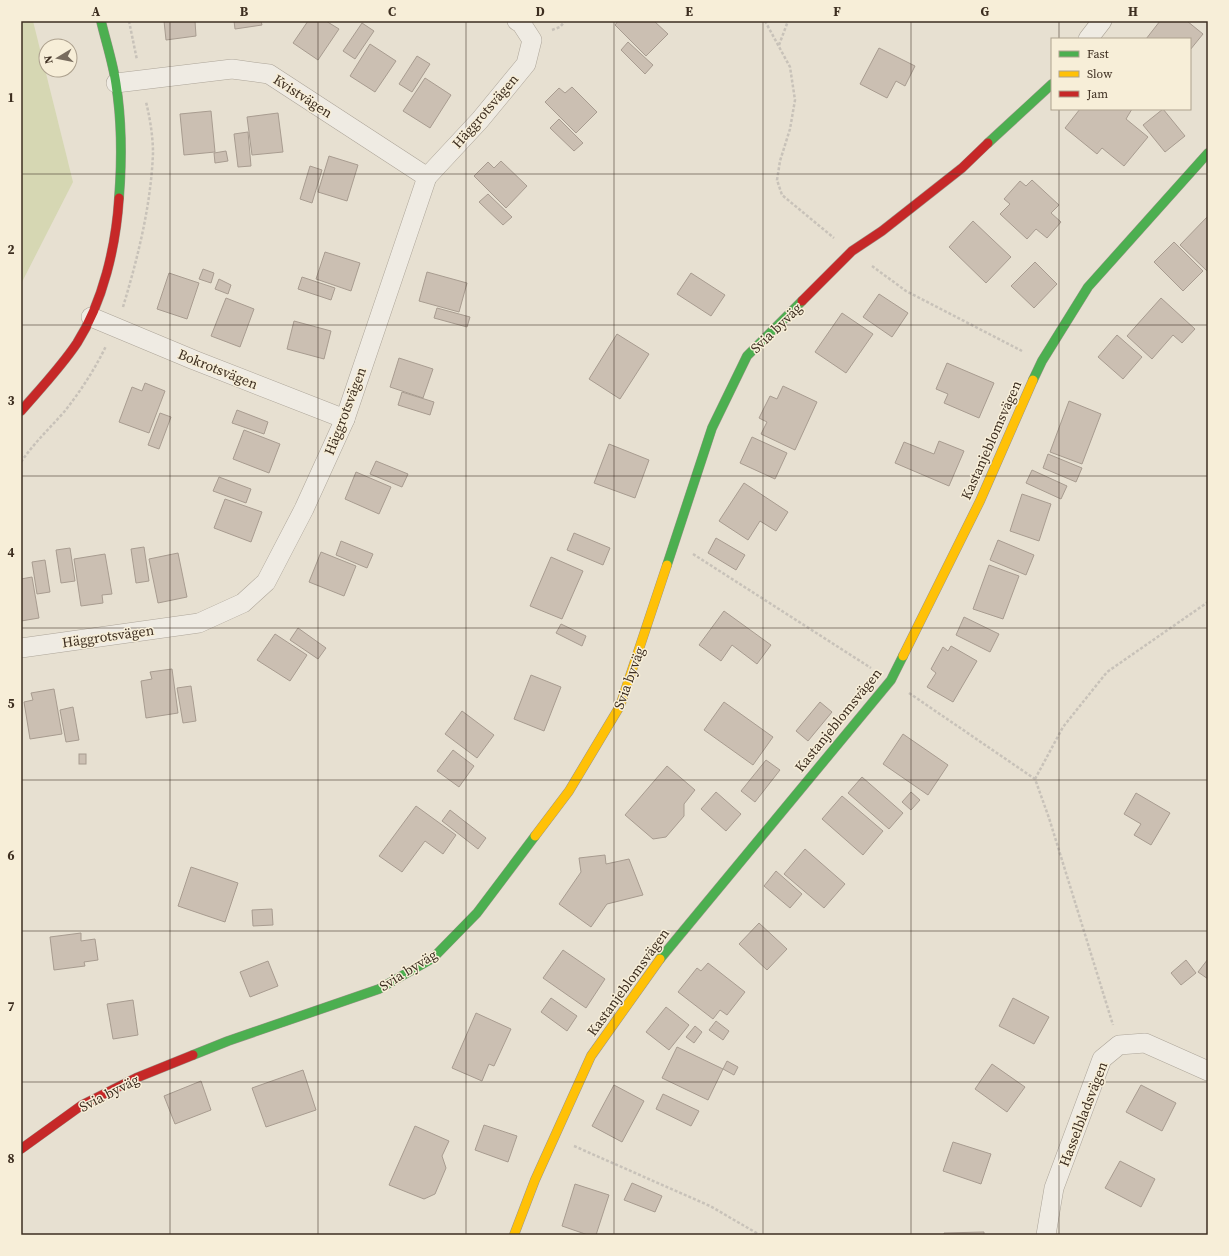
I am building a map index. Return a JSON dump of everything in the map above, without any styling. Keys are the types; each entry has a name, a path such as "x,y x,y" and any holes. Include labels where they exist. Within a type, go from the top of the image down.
{"street":[{"path":"21,411 67,357 91,317 114,246 122,159 116,83 101,21"},
{"name":"Häggrotsvägen","path":"21,648 199,622 243,603 266,582 304,509 345,419 427,177 480,120 526,64 532,40 517,21"},
{"path":"1089,38 1102,21"},
{"name":"Kvistvägen","path":"116,83 232,69 269,74 427,177"},
{"name":"Svia byväg","path":"21,1149 82,1104 136,1078 228,1041 379,989 432,958 477,913 570,791 620,706 712,428 747,356 852,251 882,231 962,168 1051,85"},
{"name":"Kastanjeblomsvägen","path":"514,1235 535,1180 591,1056 649,972 891,680 980,501 1042,361 1088,287 1208,153"},
{"name":"Bokrotsvägen","path":"91,317 194,360 345,419"},
{"path":"1119,1045 1145,1042 1208,1071"},
{"name":"Hasselbladsvägen","path":"1046,1235 1054,1188 1102,1059 1119,1045"}],"path":[{"path":"765,21 790,67 795,100 790,129 780,161 777,180 782,195 852,251 906,291 1042,361"},
{"path":"778,45 788,21"},
{"path":"674,542 891,680 1035,779 1049,818 1119,1045"},
{"path":"1035,779 1063,728 1108,672 1208,602"},
{"path":"554,1137 710,1206 760,1235"}],"green space":[{"path":"21,21 33,21 38,41 38,78 47,78 73,182 21,284"}],"building":[{"path":"164,21 195,21 196,36 166,40"},
{"path":"234,21 261,21 262,25 235,29"},
{"path":"308,21 326,21 339,29 318,60 293,43"},
{"path":"618,21 654,21 668,34 646,56 615,25"},
{"path":"1160,21 1187,21 1203,34 1191,49 1191,38 1147,38"},
{"path":"362,23 374,31 355,59 343,51"},
{"path":"628,42 653,65 645,74 621,50"},
{"path":"370,44 396,61 375,92 350,76"},
{"path":"879,48 915,66 905,86 896,81 887,98 860,84"},
{"path":"417,56 430,64 412,92 399,84"},
{"path":"425,78 451,95 430,128 403,111"},
{"path":"572,87 597,112 576,133 545,102 559,88 565,93"},
{"path":"1079,110 1131,110 1126,119 1148,137 1124,166 1102,148 1097,154 1065,128"},
{"path":"1162,110 1164,110 1185,136 1165,152 1143,125"},
{"path":"211,111 215,152 184,155 180,114"},
{"path":"278,113 283,152 252,155 247,117"},
{"path":"559,119 583,143 574,151 550,128"},
{"path":"248,132 251,166 238,167 234,134"},
{"path":"226,151 228,161 215,163 214,153"},
{"path":"329,156 358,165 347,201 318,192"},
{"path":"501,161 527,186 506,208 474,176 488,162 494,168"},
{"path":"310,166 322,170 312,203 300,199"},
{"path":"1032,180 1059,205 1051,213 1061,222 1047,238 1036,229 1027,239 1000,214 1010,204 1004,199 1020,181 1026,186"},
{"path":"488,194 512,217 503,225 479,202"},
{"path":"1208,216 1208,270 1207,271 1180,245"},
{"path":"973,221 1011,257 986,283 949,247"},
{"path":"1174,242 1203,271 1183,291 1154,262"},
{"path":"325,252 360,263 351,291 316,279"},
{"path":"1035,262 1057,284 1034,308 1011,286"},
{"path":"203,269 214,273 211,283 199,279"},
{"path":"427,272 467,283 459,312 419,301"},
{"path":"169,273 199,283 187,319 157,309"},
{"path":"691,273 725,295 711,316 677,294"},
{"path":"302,277 335,288 331,300 298,289"},
{"path":"219,279 231,285 228,294 215,289"},
{"path":"879,294 908,313 892,337 863,317"},
{"path":"226,298 254,309 240,347 211,336"},
{"path":"1161,298 1195,329 1182,343 1173,335 1152,359 1127,336"},
{"path":"437,308 470,317 467,327 434,318"},
{"path":"842,313 873,334 846,373 815,352"},
{"path":"294,321 331,331 324,359 287,349"},
{"path":"617,334 649,354 620,399 589,379"},
{"path":"1117,335 1142,357 1123,379 1098,357"},
{"path":"399,358 433,369 423,398 390,387"},
{"path":"947,363 994,383 979,418 944,403 948,394 936,389"},
{"path":"145,383 165,391 149,433 119,422 132,387 142,391"},
{"path":"783,386 817,402 795,450 761,434 767,422 759,418 770,396 777,399"},
{"path":"402,392 434,402 430,415 398,405"},
{"path":"1069,401 1101,414 1082,464 1050,452"},
{"path":"237,410 268,422 264,434 232,423"},
{"path":"160,413 171,417 159,449 148,445"},
{"path":"244,430 280,444 269,473 233,459"},
{"path":"752,437 787,453 775,479 740,463"},
{"path":"939,441 964,451 949,486 895,463 904,442 934,454"},
{"path":"609,444 649,460 635,498 594,483"},
{"path":"1048,454 1082,468 1076,482 1043,468"},
{"path":"376,461 408,474 402,487 370,474"},
{"path":"1032,470 1067,486 1061,499 1026,483"},
{"path":"356,472 391,487 379,514 345,499"},
{"path":"219,477 251,489 246,503 213,491"},
{"path":"744,483 788,512 776,531 760,521 748,540 719,521"},
{"path":"1022,494 1051,504 1039,541 1010,531"},
{"path":"225,499 262,512 251,542 214,528"},
{"path":"574,533 610,548 603,565 567,550"},
{"path":"716,538 745,555 736,570 708,553"},
{"path":"998,540 1034,555 1026,575 990,560"},
{"path":"341,541 373,554 367,568 336,555"},
{"path":"144,547 149,581 136,583 131,549"},
{"path":"70,548 75,581 61,583 56,550"},
{"path":"321,552 356,566 344,596 309,582"},
{"path":"178,553 187,597 158,603 149,559"},
{"path":"105,554 112,594 102,595 103,603 81,606 74,559"},
{"path":"551,557 583,571 562,619 530,606"},
{"path":"45,560 50,592 37,594 32,562"},
{"path":"989,565 1019,576 1003,619 973,609"},
{"path":"32,577 39,618 21,621 21,579"},
{"path":"724,611 771,645 757,664 732,645 721,661 699,645"},
{"path":"964,617 999,634 990,652 956,635"},
{"path":"561,624 586,636 582,646 556,633"},
{"path":"298,628 326,648 318,659 290,640"},
{"path":"275,634 307,655 290,681 257,660"},
{"path":"951,646 977,661 953,702 927,687 936,673 931,669 943,647 948,651"},
{"path":"172,669 178,713 146,718 141,681 152,679 150,672"},
{"path":"531,675 561,687 544,731 514,719"},
{"path":"191,686 196,721 183,723 177,688"},
{"path":"54,689 62,734 30,739 24,702 33,700 31,693"},
{"path":"724,702 773,737 753,765 704,730"},
{"path":"820,702 832,712 808,741 796,731"},
{"path":"73,707 79,740 66,742 60,710"},
{"path":"462,711 494,735 477,758 445,734"},
{"path":"903,734 948,765 928,795 883,764"},
{"path":"453,750 474,766 459,787 437,771"},
{"path":"79,754 86,754 86,764 79,764"},
{"path":"766,760 780,770 755,802 741,791"},
{"path":"667,766 695,790 684,804 684,816 666,837 653,839 625,815"},
{"path":"862,777 903,813 889,829 848,793"},
{"path":"716,792 741,814 726,831 701,809"},
{"path":"911,792 920,800 911,810 902,802"},
{"path":"1136,793 1170,813 1151,845 1134,835 1141,824 1124,814"},
{"path":"842,796 883,831 863,855 822,819"},
{"path":"416,806 456,835 443,854 425,841 402,872 379,856"},
{"path":"450,810 486,838 478,849 442,821"},
{"path":"805,849 845,884 824,908 784,874"},
{"path":"605,855 606,864 629,859 643,895 607,904 591,927 559,904 581,872 579,858"},
{"path":"191,867 238,883 225,922 178,906"},
{"path":"776,871 802,894 790,908 764,886"},
{"path":"272,909 273,925 253,926 252,910"},
{"path":"759,923 787,949 767,970 739,944"},
{"path":"81,933 81,941 95,939 98,960 84,962 85,966 54,970 50,937"},
{"path":"563,950 605,979 586,1008 543,978"},
{"path":"1208,959 1208,979 1198,972"},
{"path":"1186,960 1196,973 1181,985 1171,973"},
{"path":"268,961 278,986 250,997 240,972"},
{"path":"708,963 745,992 727,1015 720,1010 713,1019 678,992 697,968 701,971"},
{"path":"551,998 577,1016 567,1031 541,1012"},
{"path":"1013,998 1049,1017 1034,1044 999,1026"},
{"path":"133,1000 138,1035 113,1039 107,1004"},
{"path":"666,1007 689,1025 669,1050 646,1032"},
{"path":"476,1013 511,1029 494,1066 489,1064 482,1081 452,1068"},
{"path":"716,1021 729,1031 723,1040 709,1030"},
{"path":"695,1026 702,1032 694,1043 686,1037"},
{"path":"677,1047 723,1069 708,1100 662,1078"},
{"path":"727,1061 738,1067 734,1075 723,1069"},
{"path":"992,1064 1025,1087 1007,1112 975,1089"},
{"path":"303,1070 316,1110 266,1127 252,1088"},
{"path":"201,1081 211,1110 175,1124 164,1096"},
{"path":"614,1085 644,1101 622,1142 592,1126"},
{"path":"1141,1085 1176,1103 1162,1131 1126,1112"},
{"path":"663,1094 699,1111 691,1126 656,1109"},
{"path":"484,1125 517,1136 508,1162 475,1150"},
{"path":"415,1126 449,1141 442,1156 446,1168 435,1194 424,1199 389,1185"},
{"path":"953,1142 991,1154 981,1184 943,1171"},
{"path":"1120,1161 1155,1179 1141,1207 1105,1188"},
{"path":"632,1183 662,1196 655,1212 624,1200"},
{"path":"575,1184 609,1195 596,1235 588,1235 562,1226"},
{"path":"984,1232 984,1235 944,1235 944,1233"}],"traffic: fast":[{"path":"101,21 113,68 118,98 121,141 119,198"},
{"path":"988,143 1051,85"},
{"path":"1033,380 1042,361 1088,287 1208,153"},
{"path":"667,565 712,428 747,356 802,301"},
{"path":"660,959 891,680 903,656"},
{"path":"193,1055 228,1041 379,989 433,958 477,913 535,836"}],"traffic: slow":[{"path":"903,656 980,501 1033,380"},
{"path":"535,836 569,791 620,706 667,565"},
{"path":"514,1235 535,1180 591,1056 660,959"}],"traffic: jam":[{"path":"802,301 852,251 882,231 962,168 988,143"},
{"path":"21,411 71,352 94,310 107,273 115,235 119,198"},
{"path":"21,1149 82,1105 136,1078 193,1055"}]}
